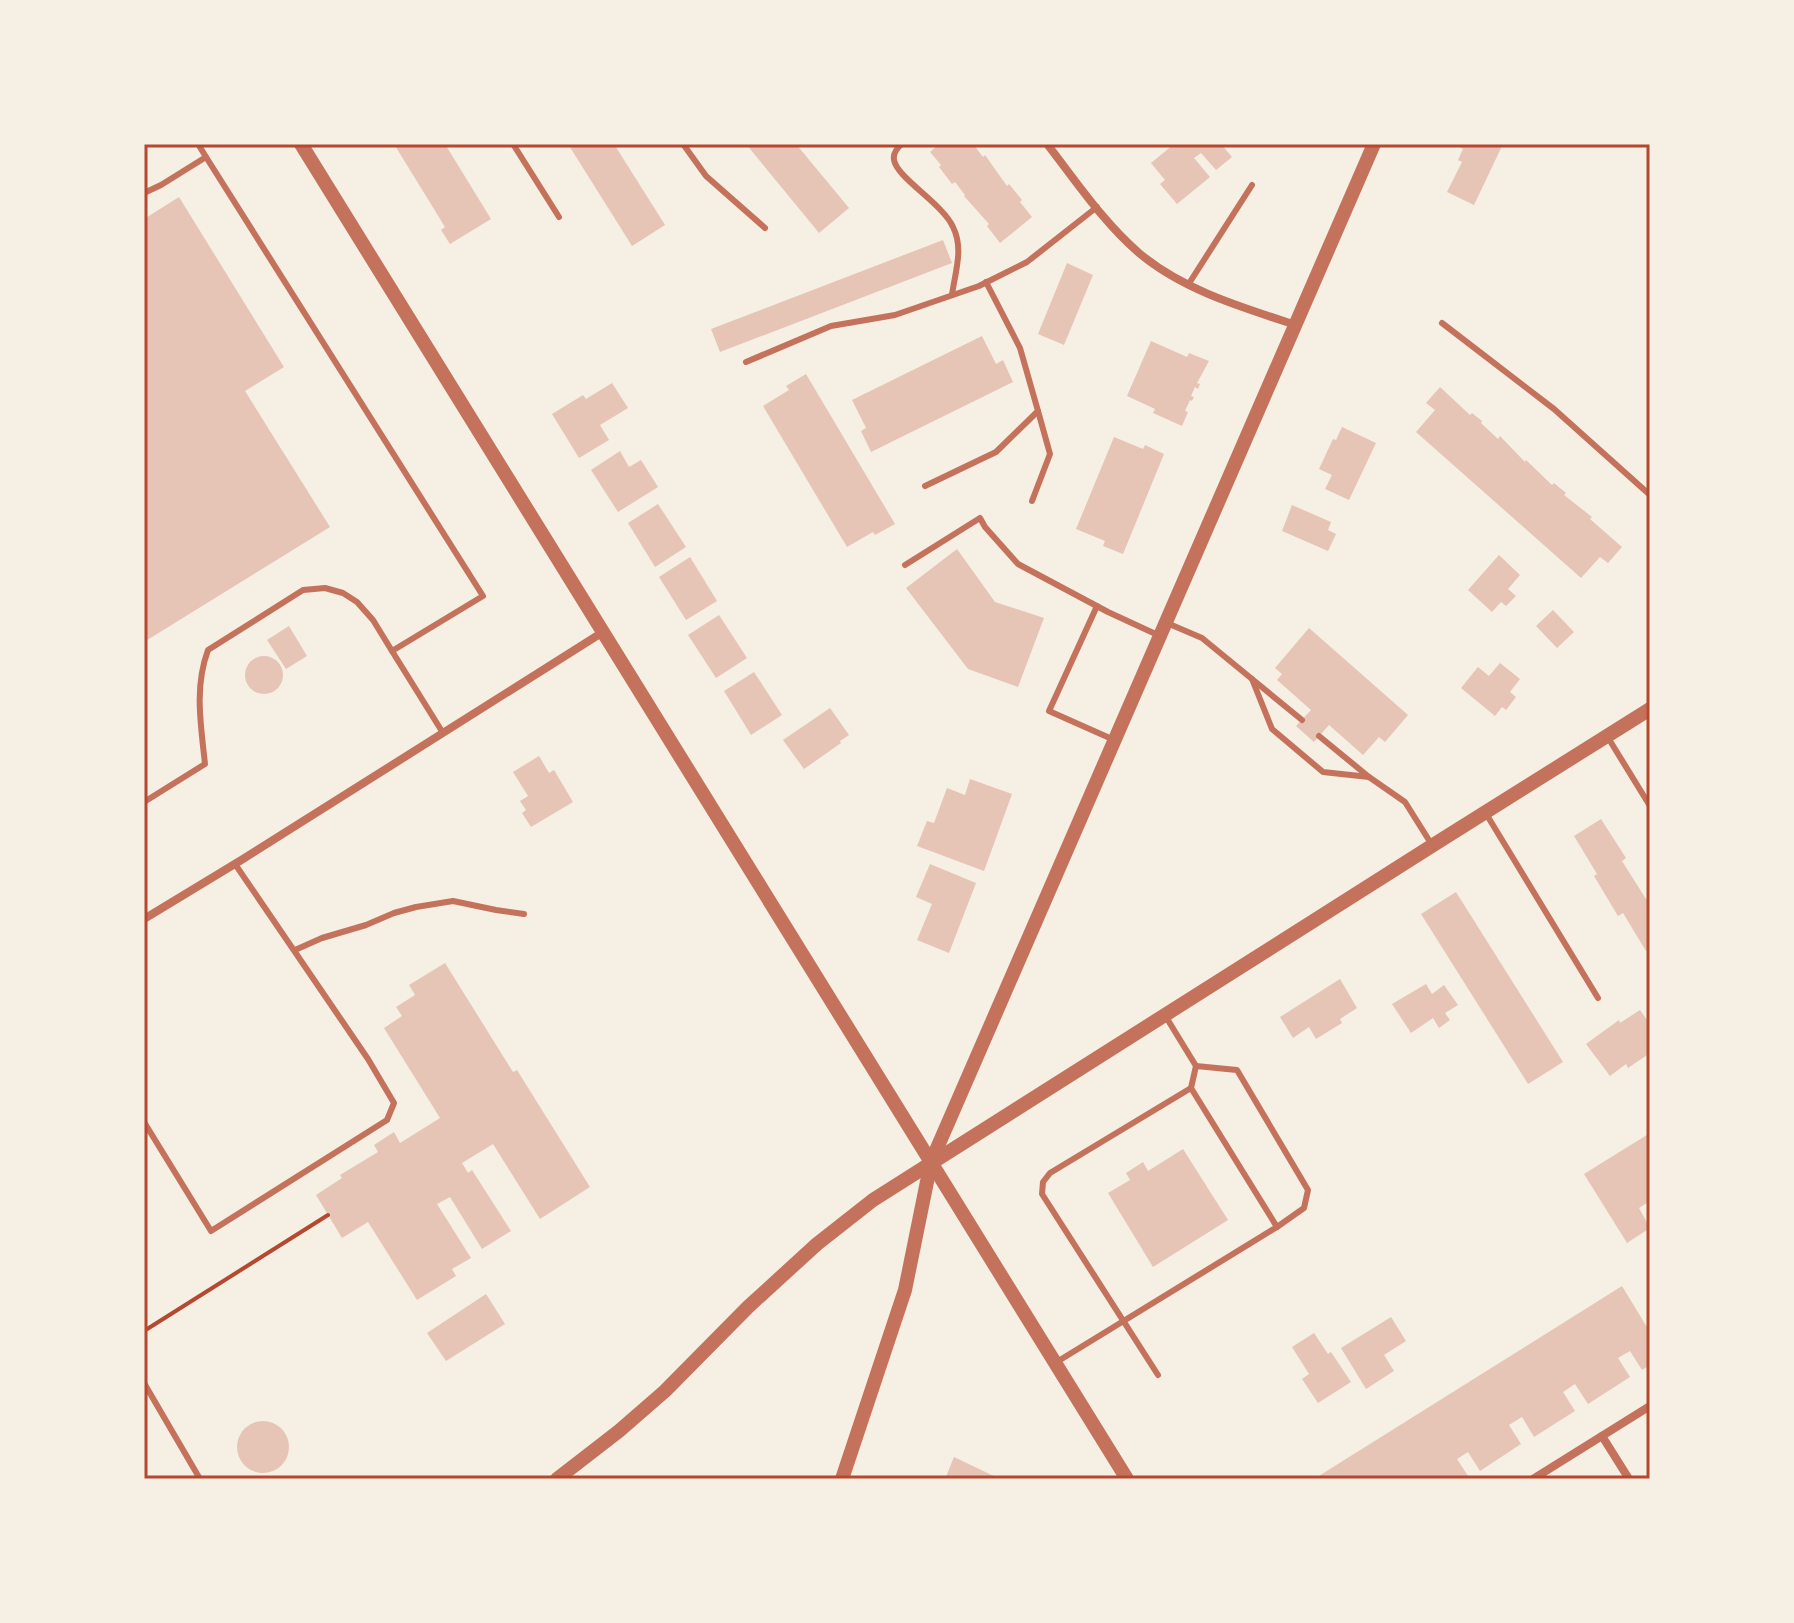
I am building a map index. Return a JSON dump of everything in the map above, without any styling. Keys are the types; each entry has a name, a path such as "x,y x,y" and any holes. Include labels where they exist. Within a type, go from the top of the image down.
{"street":[{"path":"301,144 1127,1479"},
{"path":"1047,144 1120,235 1141,255 1188,285 1296,325"},
{"path":"842,1479 905,1290 931,1162 1374,144"},
{"path":"144,919 603,632"},
{"path":"557,1479 619,1431 817,1244 873,1200 1650,709"},
{"path":"1533,1479 1650,1406"},
{"path":"1602,1436 1629,1479"}],"lane":[{"path":"198,144 483,596 392,651"},
{"path":"513,144 559,217"},
{"path":"683,144 706,176 765,228"},
{"path":"902,144 894,156 898,169 932,200 954,228 960,256 952,295"},
{"path":"144,193 206,157"},
{"path":"1188,285 1252,185"},
{"path":"746,362 831,326 895,315 986,282 1027,262 1097,207"},
{"path":"986,282 1020,348 1050,454 1032,501"},
{"path":"1442,323 1554,409 1650,495"},
{"path":"925,486 996,452 1038,411"},
{"path":"905,565 980,518 1018,564 1097,606 1163,629 1202,638 1302,720"},
{"path":"144,802 205,764 198,709 202,666 208,650 303,590 325,588 343,593 357,602 373,620 443,733"},
{"path":"1097,606 1049,711 1115,740"},
{"path":"1252,679 1272,729 1323,772 1369,777"},
{"path":"1319,736 1405,802 1432,845"},
{"path":"1607,736 1650,806"},
{"path":"1485,812 1598,998"},
{"path":"144,1122 211,1231 387,1120 394,1103 368,1059 235,864"},
{"path":"295,950 394,913 453,901 524,914"},
{"path":"1164,1014 1196,1066 1191,1088 1277,1227"},
{"path":"1055,1363 1304,1208 1308,1190 1237,1070 1196,1066"},
{"path":"1158,1375 1042,1194 1043,1182 1050,1173 1191,1088"},
{"path":"144,1383 200,1479"}],"path":[{"path":"144,1331 328,1215"}],"building":[{"path":"394,144 445,144 491,219 450,244 441,230 445,227"},
{"path":"568,144 614,144 665,225 632,246"},
{"path":"746,144 796,144 849,208 819,233"},
{"path":"939,144 973,144 1022,200 1020,202 1032,217 1000,243 987,226 989,224 939,167 941,165 930,152"},
{"path":"1174,144 1221,144 1232,157 1216,170 1201,153 1194,158 1210,177 1177,204 1160,184 1165,180 1151,163"},
{"path":"1461,144 1503,144 1474,205 1447,192 1462,162 1458,160 1463,149"},
{"path":"179,197 284,367 245,391 330,527 144,642 144,219"},
{"path":"943,240 952,263 720,352 711,329"},
{"path":"1067,263 1093,275 1064,345 1038,334"},
{"path":"982,336 996,364 1003,360 1013,382 871,452 861,431 866,428 852,400"},
{"path":"1151,341 1187,357 1189,353 1209,361 1197,383 1200,384 1198,389 1195,387 1191,396 1194,397 1185,411 1188,412 1182,426 1153,413 1155,409 1127,396"},
{"path":"806,374 895,524 847,547 763,406 789,390 786,386"},
{"path":"612,383 628,408 600,425 609,440 579,458 552,414 583,395 586,399"},
{"path":"1440,387 1470,415 1472,413 1482,421 1498,439 1500,436 1552,485 1554,483 1566,493 1564,495 1622,547 1608,563 1600,557 1581,578 1416,432 1435,410 1426,403"},
{"path":"1342,427 1376,443 1349,500 1325,489 1332,475 1319,469"},
{"path":"1114,437 1143,449 1145,445 1164,454 1123,554 1103,546 1105,541 1076,529"},
{"path":"620,451 629,467 641,460 658,487 618,512 591,470"},
{"path":"658,504 686,547 655,567 628,523"},
{"path":"1292,505 1331,522 1328,530 1336,534 1328,551 1282,531"},
{"path":"957,549 995,602 1044,618 1018,687 968,669 906,588"},
{"path":"1499,555 1520,575 1508,589 1516,596 1506,606 1501,602 1492,612 1468,590"},
{"path":"690,557 717,601 686,620 659,577"},
{"path":"1553,610 1574,632 1557,648 1536,626"},
{"path":"719,615 747,658 716,678 688,635"},
{"path":"289,626 307,656 286,669 267,640"},
{"path":"1309,628 1408,715 1385,742 1379,737 1363,755 1329,725 1314,742 1296,726 1311,710 1277,680 1282,674 1275,668"},
{"path":"264,656 278,661 283,675 278,689 264,694 250,689 245,675 250,661"},
{"path":"1500,663 1520,679 1510,692 1516,697 1506,710 1502,707 1495,716 1461,688 1478,667 1489,676"},
{"path":"754,672 782,715 751,735 724,691"},
{"path":"830,708 849,735 804,769 783,740"},
{"path":"539,756 549,773 554,770 573,802 531,827 522,813 526,810 520,801 528,796 513,772"},
{"path":"970,779 1012,794 984,871 917,846 927,821 934,823 947,788 965,795"},
{"path":"1601,819 1626,858 1622,861 1646,899 1650,897 1650,949 1646,951 1623,913 1618,916 1574,836"},
{"path":"930,864 976,883 949,953 917,940 932,904 916,897"},
{"path":"1456,892 1563,1062 1528,1084 1421,914"},
{"path":"445,963 590,1187 540,1219 493,1144 462,1163 468,1173 472,1170 511,1231 482,1249 450,1197 437,1204 471,1258 452,1269 456,1276 417,1300 368,1222 342,1238 316,1195 342,1178 340,1175 378,1152 374,1145 394,1132 400,1143 440,1118 384,1028 402,1016 396,1007 415,995 409,985"},
{"path":"1340,979 1357,1008 1340,1019 1342,1023 1316,1039 1309,1027 1293,1038 1280,1017"},
{"path":"1426,984 1432,994 1444,985 1458,1005 1445,1013 1450,1020 1439,1028 1433,1018 1411,1033 1392,1004"},
{"path":"1640,1010 1650,1024 1650,1053 1628,1068 1626,1064 1610,1076 1586,1044 1619,1020 1620,1023"},
{"path":"1650,1133 1650,1201 1639,1208 1650,1228 1627,1243 1584,1174"},
{"path":"1183,1149 1228,1220 1153,1267 1108,1193 1130,1180 1126,1173 1143,1162 1148,1171"},
{"path":"1622,1286 1650,1332 1650,1365 1642,1370 1630,1351 1618,1358 1630,1377 1588,1404 1575,1384 1563,1392 1575,1411 1534,1437 1522,1417 1509,1425 1521,1444 1480,1471 1468,1452 1457,1459 1470,1479 1314,1479"},
{"path":"486,1294 505,1324 446,1361 427,1333"},
{"path":"1391,1317 1406,1341 1384,1355 1394,1371 1366,1389 1341,1348"},
{"path":"1314,1333 1351,1382 1318,1403 1302,1379 1309,1374 1292,1347"},
{"path":"263,1421 281,1429 289,1447 281,1465 263,1473 245,1465 237,1447 245,1429"},
{"path":"954,1457 1000,1479 945,1479"}]}
